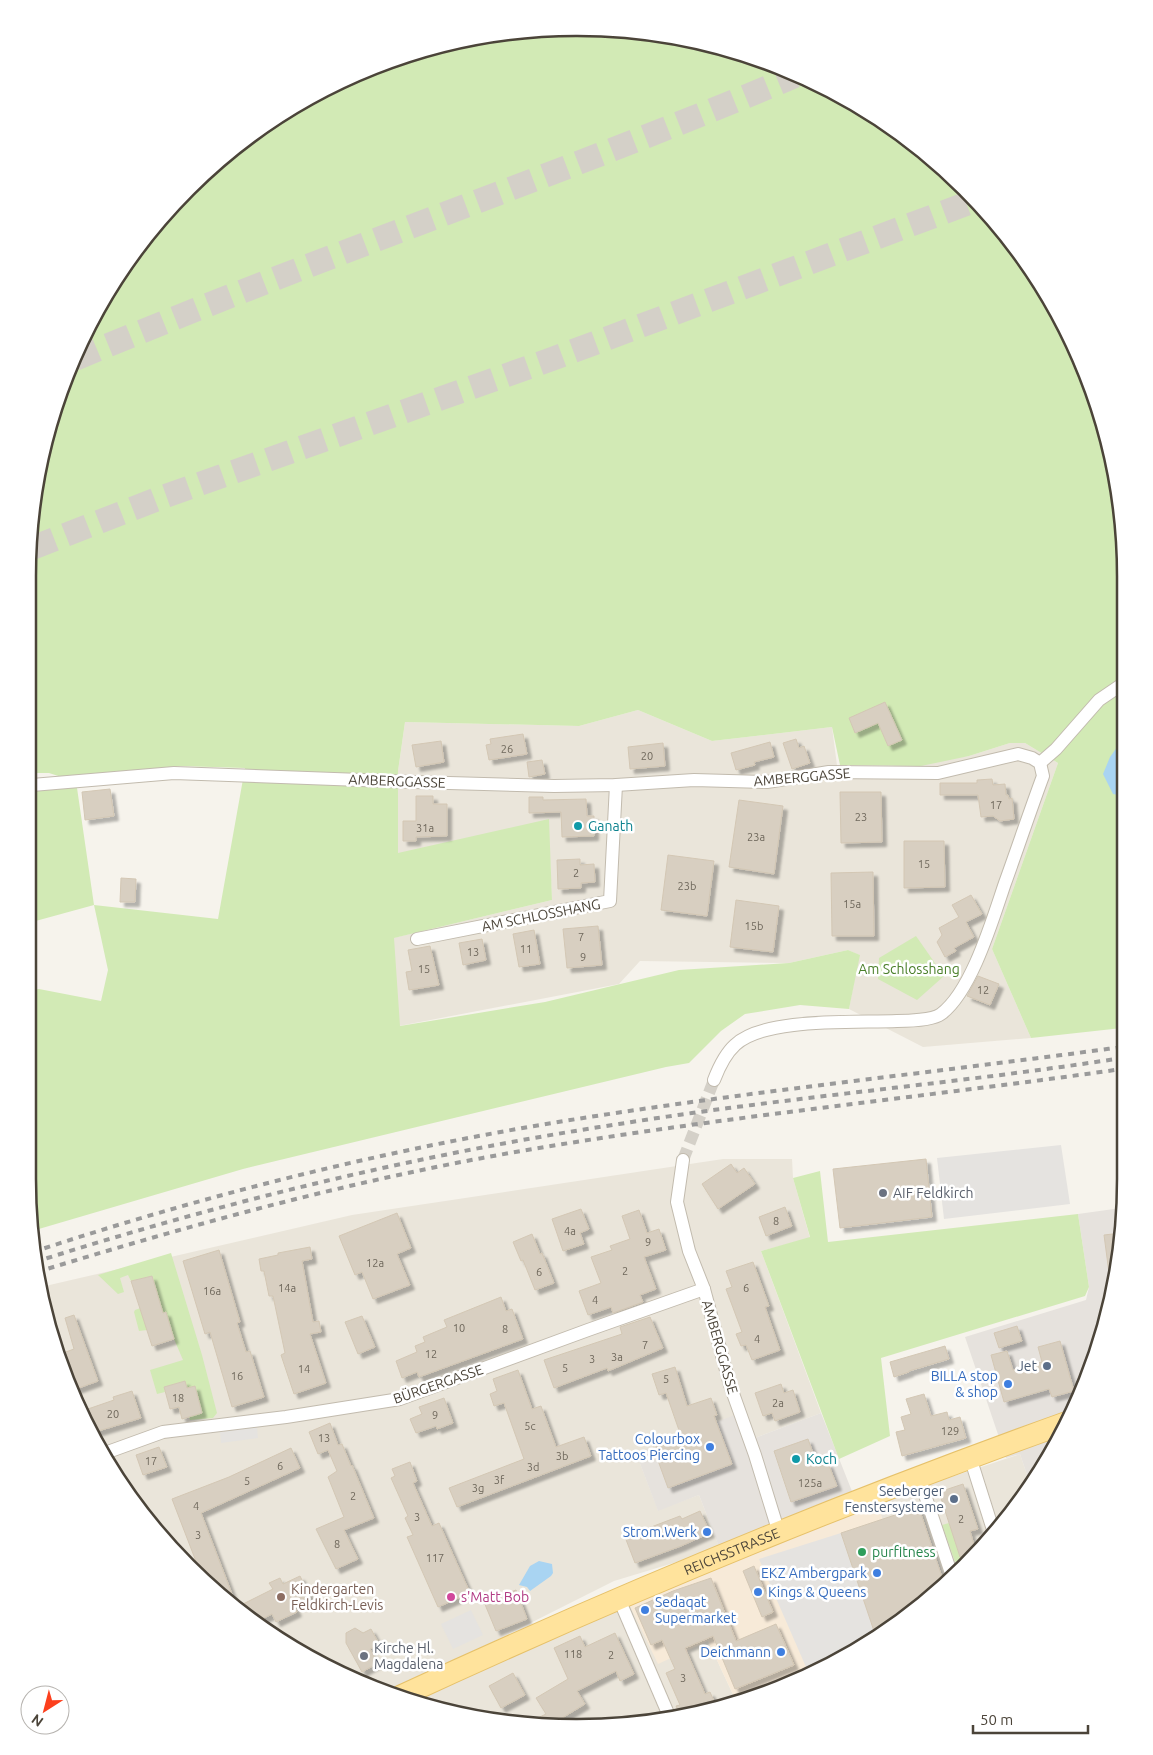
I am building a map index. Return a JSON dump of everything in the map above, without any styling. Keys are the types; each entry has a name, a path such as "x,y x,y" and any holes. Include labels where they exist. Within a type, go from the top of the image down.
{"main road":[{"name":"REICHSSTRASSE","path":"410,1692 619,1599 779,1532 970,1457 1056,1426"}],"street":[{"path":"714,1080 726,1055 736,1044 749,1035 766,1029 810,1024 911,1021 940,1015 952,1003 962,988 984,946 1043,776 1040,763 1056,749 1099,700 1117,688"},
{"name":"AMBERGGASSE","path":"36,785 174,773 554,786 616,785 694,780 767,782 829,772 938,773 1018,754 1032,758 1040,763"},
{"name":"AM SCHLOSSHANG","path":"417,939 610,901 616,785"},
{"name":"AMBERGGASSE","path":"683,1160 677,1202 689,1251 704,1290 730,1385 755,1454 779,1532"},
{"name":"BÜRGERGASSE","path":"110,1451 163,1432 286,1417 400,1399 704,1290"},
{"path":"970,1457 991,1524"},
{"path":"919,1477 950,1569"},
{"path":"619,1599 667,1711"}],"shaded area":[{"name":"Am Schlosshang","path":"638,710 712,741 832,727 838,773 969,756 1010,743 1025,743 1058,763 992,949 1031,1038 923,1047 849,1009 859,955 848,950 789,963 640,961 619,984 399,1026 393,938 552,900 548,820 398,854 398,771 405,722 579,726"},
{"path":"1061,1145 1070,1204 944,1219 937,1158"},
{"path":"723,1159 792,1159 793,1178 810,1238 761,1251 821,1413 755,1438 636,1453 658,1510 699,1495 720,1549 614,1581 400,1689 370,1678 306,1646 276,1628 220,1585 170,1535 127,1479 92,1417 77,1385 65,1352 47,1286 352,1215"},
{"path":"1116,1209 1106,1284 1088,1352 1076,1385 1061,1417 1028,1476 1020,1454 1006,1458 965,1337 1086,1300 1089,1287 1078,1214"},
{"path":"745,1411 755,1438 821,1413 859,1509 726,1565 699,1495 658,1511 636,1453"},
{"path":"257,1427 258,1438 221,1443 220,1432"},
{"path":"1020,1454 1028,1476 983,1535 959,1561 913,1601 876,1502"},
{"path":"876,1502 913,1601 877,1628 815,1663 783,1678 733,1695 708,1641 658,1664 628,1602"},
{"path":"841,1533 874,1630 847,1646 815,1663 799,1670 806,1667 759,1559"},
{"path":"628,1602 708,1641 733,1695 682,1708 647,1714 612,1718 576,1719 506,1714 471,1708 417,1694"},
{"name":"s'Matt Bob","path":"471,1610 483,1635 453,1649 441,1624"}],"green space":[{"path":"576,36 612,37 682,47 750,65 783,77 847,109 877,127 933,170 959,194 983,220 1026,276 1044,306 1076,370 1088,403 1106,471 1116,541 1117,1029 1031,1038 992,949 1058,763 1025,743 1010,743 969,756 921,766 840,765 832,727 712,741 638,710 579,726 405,722 398,771 398,853 549,819 552,900 394,938 400,1026 545,1002 679,970 789,963 848,950 860,955 849,1009 800,1005 745,1014 721,1031 689,1063 243,1169 39,1229 36,1178 36,989 101,1001 108,970 94,905 36,921 36,788 74,781 49,773 36,773 37,541 47,471 65,403 77,370 109,306 127,276 170,220 194,194 220,170 276,127 306,109 370,77 403,65 471,47 541,37","holes":["180,766 245,768 218,919 94,905 76,781"]},
{"name":"Am Schlosshang","path":"916,936 944,976 917,1000 878,979 879,958"},
{"path":"820,1171 828,1242 1078,1214 1089,1287 1085,1296 881,1358 890,1436 839,1459 761,1251 810,1237 793,1178"},
{"path":"171,1253 202,1355 217,1413 213,1418 190,1420 189,1417 202,1413 195,1386 187,1388 185,1381 164,1387 165,1392 157,1394 150,1370 183,1360 166,1313 147,1330 139,1331 135,1310 146,1306 158,1295 152,1276 131,1281 128,1275 120,1278 124,1292 118,1294 98,1275"},
{"path":"949,1523 962,1558 959,1561 955,1562 942,1525"}],"water":[{"path":"1117,747 1117,795 1113,794 1103,774 1110,757"},
{"path":"539,1561 552,1564 553,1573 530,1591 527,1587 519,1585 530,1566"}],"building":[{"path":"885,702 902,740 888,746 878,723 855,733 849,718"},
{"path":"523,734 527,754 489,760 486,745 491,744 490,739"},
{"path":"796,739 799,748 804,746 810,763 792,769 783,743"},
{"path":"441,741 444,762 416,767 412,745"},
{"path":"770,742 774,757 754,762 755,765 736,770 731,753"},
{"path":"663,743 665,766 630,769 628,747"},
{"path":"542,760 545,774 529,777 527,762"},
{"path":"992,779 993,785 1005,784 1006,795 1008,795 1009,799 1012,798 1014,819 1000,821 993,816 981,817 978,795 940,795 940,783 977,783 977,780"},
{"path":"110,789 114,816 85,820 82,792"},
{"path":"840,792 881,792 882,842 841,843"},
{"path":"416,796 433,796 433,804 447,804 447,836 416,837 416,841 403,841 403,821 416,821"},
{"name":"Ganath","path":"529,797 543,797 543,800 586,799 587,816 594,816 594,836 562,837 561,812 529,813"},
{"path":"739,800 783,806 774,874 729,867"},
{"path":"904,841 944,841 945,887 904,888"},
{"path":"668,855 714,861 707,916 661,910"},
{"path":"580,859 580,865 594,864 595,882 581,883 581,888 558,889 557,860"},
{"path":"873,872 874,936 832,936 831,873"},
{"path":"121,878 136,879 135,902 120,902"},
{"path":"971,895 982,914 966,922 974,937 954,948 956,951 945,957 937,942 942,935 939,928 959,917 952,905"},
{"path":"736,900 779,906 773,952 730,947"},
{"path":"598,926 602,965 567,968 563,929"},
{"path":"534,930 540,964 519,967 513,934"},
{"path":"482,939 486,960 463,965 459,943"},
{"path":"430,946 439,985 409,990 406,972 412,971 408,950"},
{"path":"978,976 999,984 990,1005 967,996"},
{"name":"AIF Feldkirch","path":"926,1159 932,1217 840,1228 833,1169"},
{"path":"731,1164 737,1173 744,1168 755,1184 718,1209 702,1184"},
{"path":"785,1207 792,1226 766,1236 759,1217"},
{"path":"581,1209 589,1229 580,1233 584,1244 563,1251 552,1219"},
{"path":"639,1210 647,1233 659,1229 666,1250 644,1257 656,1289 640,1295 643,1302 613,1313 611,1307 588,1315 579,1291 601,1283 591,1257 612,1250 610,1246 630,1239 622,1216"},
{"path":"397,1213 411,1248 397,1254 410,1285 373,1299 362,1272 355,1275 339,1236"},
{"path":"532,1234 554,1283 535,1290 523,1260 521,1261 513,1242"},
{"path":"1114,1234 1109,1269 1104,1235"},
{"path":"310,1247 312,1259 302,1261 313,1322 319,1321 321,1332 310,1334 326,1383 294,1394 281,1355 285,1353 273,1296 269,1296 264,1271 261,1271 259,1259"},
{"path":"219,1250 240,1322 237,1323 246,1352 250,1351 264,1397 232,1407 210,1332 205,1334 183,1261"},
{"path":"753,1262 769,1306 765,1307 780,1350 752,1360 746,1345 741,1346 736,1334 742,1332 726,1289 732,1287 726,1271"},
{"path":"152,1276 163,1313 166,1312 174,1339 152,1346 131,1281"},
{"path":"501,1297 506,1311 512,1309 523,1339 419,1377 417,1372 402,1378 396,1361 417,1352 415,1346 425,1342 423,1337 447,1327 444,1320"},
{"path":"74,1315 98,1381 78,1388 65,1352 74,1349 65,1318"},
{"path":"362,1316 375,1347 358,1354 345,1322"},
{"path":"650,1317 663,1348 608,1371 607,1368 554,1388 544,1360 622,1334 620,1327"},
{"path":"1017,1326 1022,1341 999,1348 994,1333"},
{"name":"Jet","path":"1060,1341 1073,1391 1052,1397 1049,1389 1004,1402 991,1355 1007,1351 1013,1370 1042,1362 1038,1347"},
{"path":"945,1346 949,1359 894,1377 890,1362"},
{"path":"675,1367 687,1406 711,1398 717,1415 714,1416 732,1464 668,1488 653,1447 681,1436 666,1393 659,1395 652,1374"},
{"path":"518,1370 532,1409 541,1406 556,1447 584,1437 591,1456 457,1507 449,1488 524,1459 504,1403 494,1406 490,1394 497,1391 493,1379"},
{"path":"185,1381 187,1388 195,1386 202,1413 182,1419 179,1407 170,1409 164,1387"},
{"path":"781,1384 784,1393 793,1390 800,1412 775,1421 772,1413 763,1416 755,1393"},
{"path":"132,1391 141,1418 99,1431 88,1409 114,1400 113,1397"},
{"path":"924,1394 931,1416 947,1412 949,1420 960,1417 966,1438 902,1456 896,1432 905,1430 901,1417 911,1414 906,1399"},
{"path":"444,1398 453,1423 437,1429 436,1426 416,1433 410,1419 422,1414 419,1407"},
{"path":"330,1423 338,1445 342,1444 352,1465 374,1518 344,1530 358,1559 336,1569 316,1529 344,1517 328,1477 337,1471 328,1450 318,1454 309,1432"},
{"path":"808,1439 818,1467 828,1463 837,1486 791,1502 774,1451"},
{"path":"159,1447 167,1467 143,1475 136,1455"},
{"path":"291,1448 300,1468 201,1513 232,1595 197,1564 172,1499 229,1477"},
{"path":"410,1462 417,1481 413,1483 432,1526 439,1523 470,1593 438,1607 407,1537 413,1535 405,1518 408,1516 391,1478 395,1476 392,1469"},
{"path":"963,1484 978,1529 970,1531 974,1545 963,1557 960,1557 939,1492"},
{"path":"917,1502 942,1577 874,1630 841,1533 901,1513 899,1508"},
{"path":"700,1511 710,1533 635,1563 625,1537 680,1516 682,1519"},
{"name":"Kings & Queens","path":"754,1566 773,1612 762,1617 743,1571"},
{"path":"300,1576 310,1596 293,1604 297,1612 276,1622 272,1614 263,1618 244,1604 273,1589 269,1583 280,1578 283,1584"},
{"path":"711,1578 736,1641 776,1624 794,1665 735,1689 713,1636 685,1648 705,1694 710,1692 714,1701 677,1709 676,1706 680,1705 666,1673 675,1669 662,1640 651,1645 635,1608 673,1591"},
{"path":"516,1590 527,1619 496,1631 484,1602"},
{"name":"Kirche Hl. Magdalena","path":"355,1628 363,1633 371,1629 379,1644 370,1649 378,1663 362,1672 346,1643 346,1633"},
{"path":"615,1633 634,1674 620,1681 616,1671 577,1691 585,1704 561,1719 538,1718 546,1714 536,1698 568,1679 554,1648 580,1636 585,1647"},
{"path":"513,1673 525,1695 501,1708 489,1686"}],"tunnel":[{"path":"84,355 787,79"},
{"path":"37,546 160,498 552,359 968,203"},
{"path":"683,1160 714,1080"}],"railway":[{"path":"41,1249 161,1212 290,1177 486,1135 623,1112 765,1092 1117,1048"},
{"path":"43,1260 179,1219 324,1181 545,1136 682,1114 1117,1059"},
{"path":"45,1270 221,1218 283,1202 470,1160 606,1137 1117,1070"}],"place":[{"name":"Ganath","path":"578,826"},
{"name":"AIF Feldkirch","path":"883,1193"},
{"name":"Jet","path":"1047,1366"},
{"name":"BILLA stop & shop","path":"1008,1384"},
{"name":"Colourbox Tattoos Piercing","path":"710,1447"},
{"name":"Koch","path":"796,1459"},
{"name":"Seeberger Fenstersysteme","path":"954,1499"},
{"name":"Strom.Werk","path":"707,1532"},
{"name":"purfitness","path":"862,1552"},
{"name":"EKZ Ambergpark","path":"877,1573"},
{"name":"Kings & Queens","path":"758,1592"},
{"name":"Kindergarten Feldkirch-Levis","path":"281,1597"},
{"name":"s'Matt Bob","path":"451,1597"},
{"name":"Sedaqat Supermarket","path":"645,1610"},
{"name":"Deichmann","path":"781,1652"},
{"name":"Kirche Hl. Magdalena","path":"364,1656"}]}
